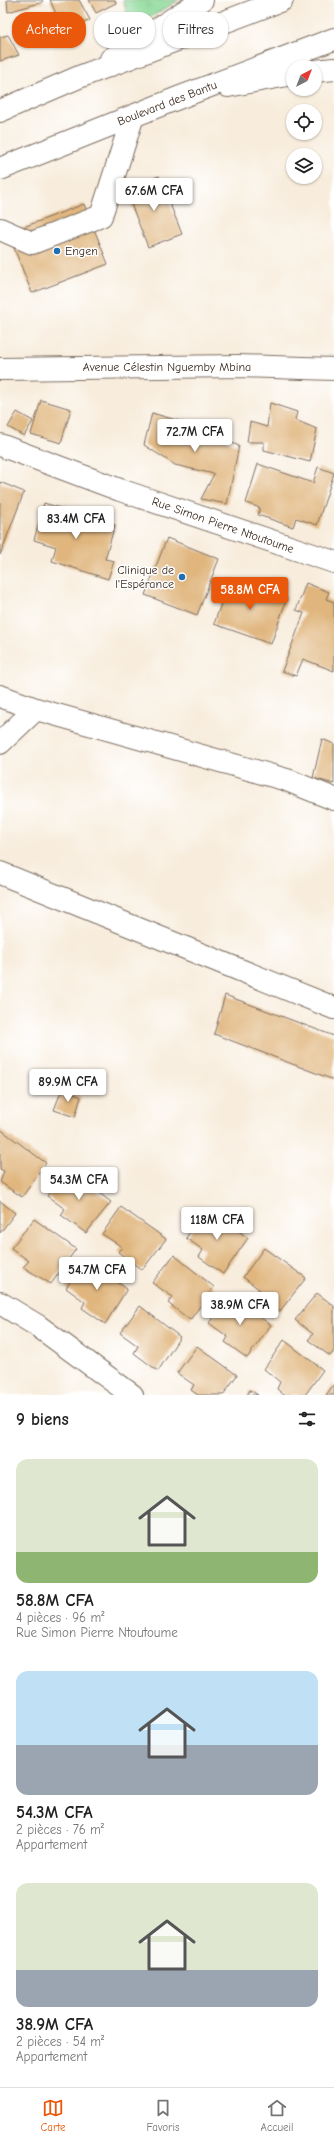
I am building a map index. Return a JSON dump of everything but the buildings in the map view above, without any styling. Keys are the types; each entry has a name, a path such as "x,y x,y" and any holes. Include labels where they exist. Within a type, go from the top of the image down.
{"main road":[{"path":"79,77 140,42 182,6 202,0"},
{"path":"0,111 79,77 282,0"},
{"name":"Boulevard des Bantu","path":"0,169 178,98 334,39"},
{"path":"322,70 334,69"},
{"path":"178,98 247,81 286,75"},
{"path":"0,229 32,243 101,216 133,116"},
{"name":"Avenue Célestin Nguemby Mbina","path":"0,370 230,366 334,369"},
{"name":"Rue Simon Pierre Ntoutoume","path":"0,445 120,490 334,562"},
{"path":"0,696 36,709 287,780 334,799"},
{"path":"0,743 36,709"},
{"path":"0,873 334,1008"},
{"path":"0,1303 38,1326 132,1395"}],"green space":[{"path":"123,0 179,0 155,14 155,12 126,12"}],"place":[{"name":"Engen","path":"57,251"},
{"name":"Clinique de l'Espérance","path":"182,577"}]}
